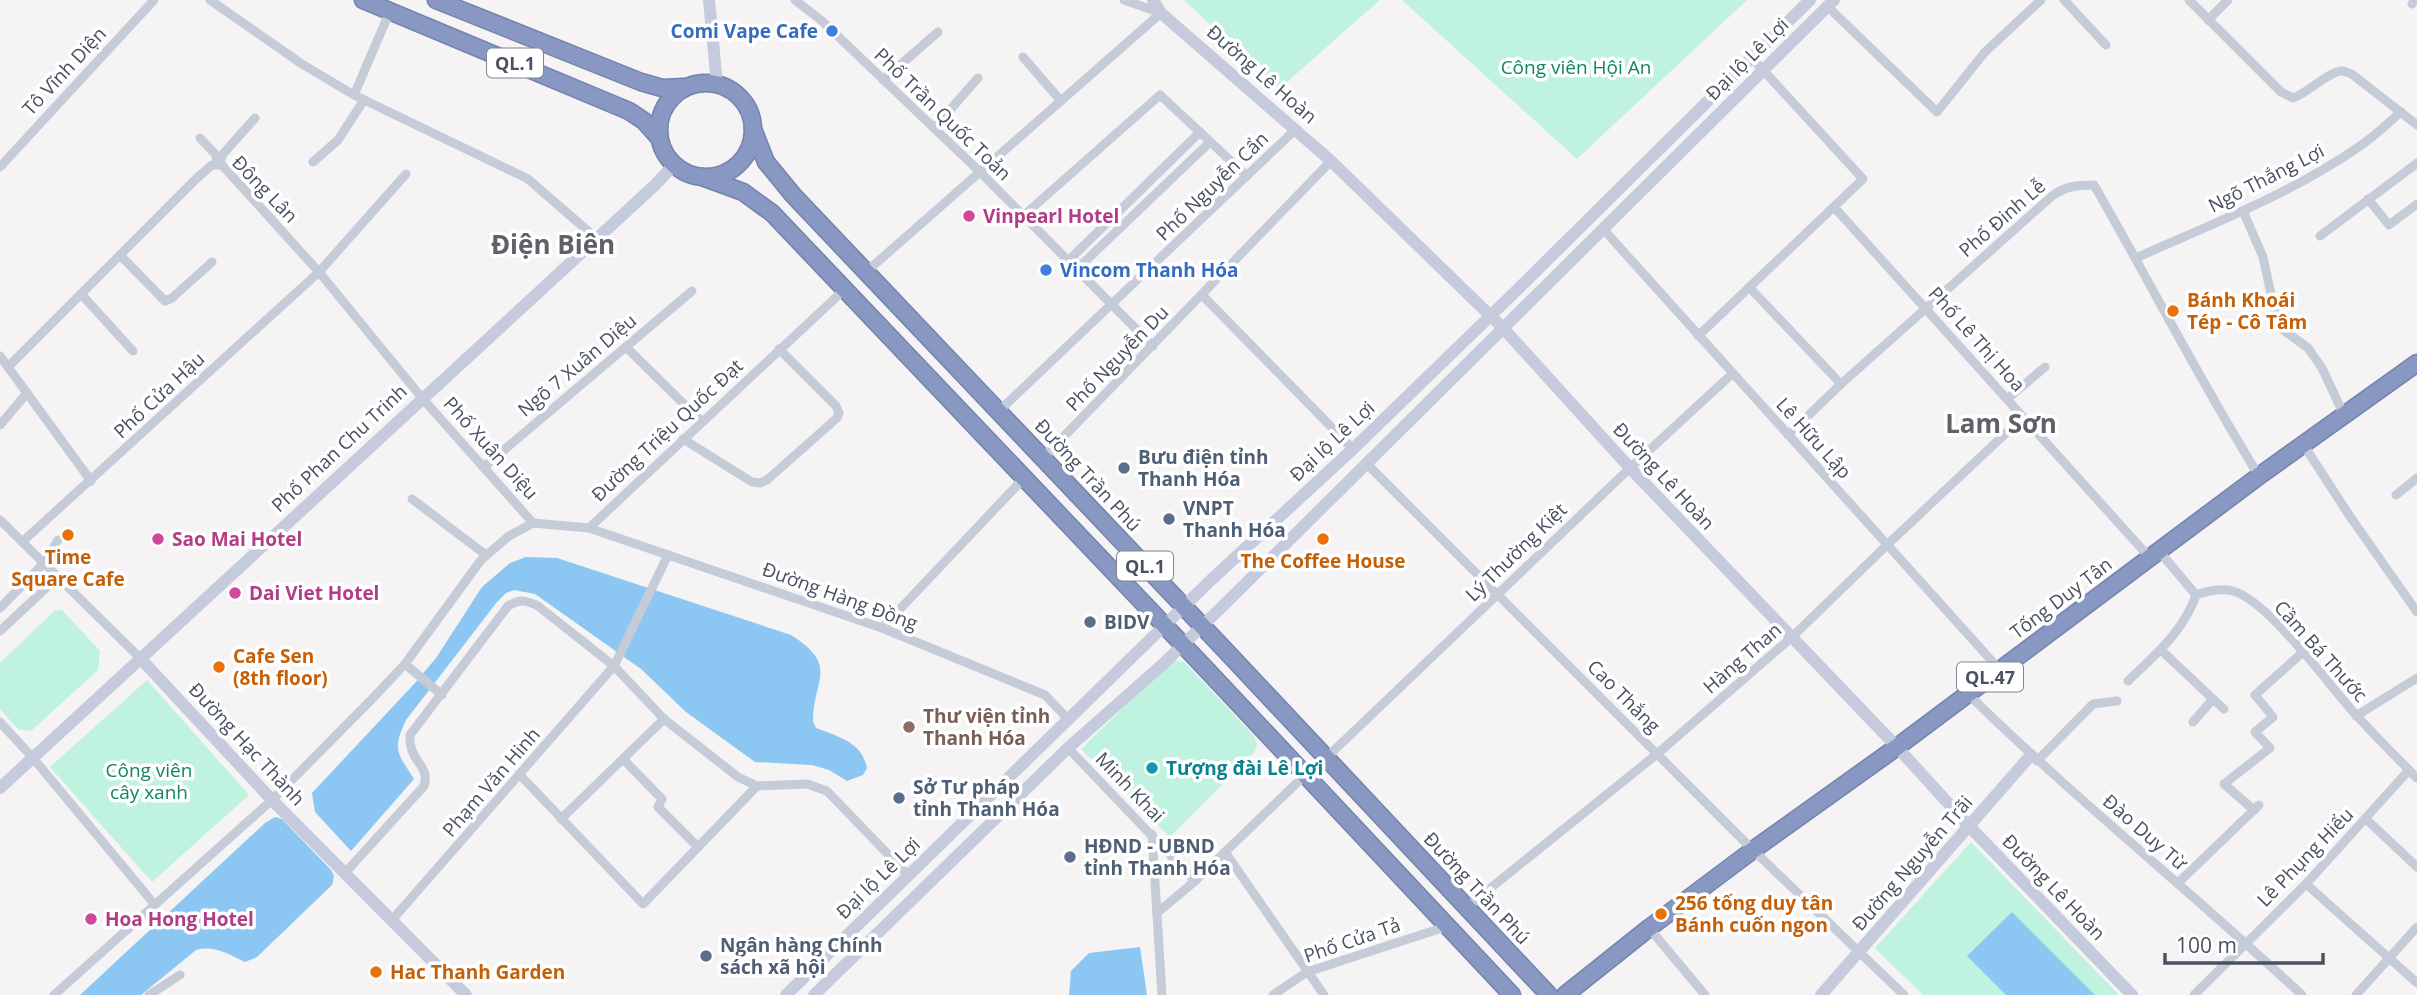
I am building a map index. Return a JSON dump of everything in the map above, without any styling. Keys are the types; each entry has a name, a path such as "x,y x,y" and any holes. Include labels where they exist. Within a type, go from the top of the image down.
{"highway":[{"name":"QL.1","path":"363,0 629,111 645,121 659,138"},
{"name":"QL.1","path":"436,0 641,82 662,88 687,87"},
{"path":"701,83 717,84 731,90 743,100 750,114 750,145 743,158 732,169 702,177 687,173 674,164 664,152 659,138 659,123 664,108 674,95 701,83"},
{"name":"Đường Trần Phú","path":"752,129 766,162 793,195 1549,995"},
{"name":"QL.1","path":"702,177 743,192 772,213 1512,995"},
{"name":"Tống Duy Tân","path":"1565,995 1753,850 1968,694 2259,476 2417,363"},
{"path":"934,383 954,365"},
{"path":"1448,926 1467,907"}],"street":[{"name":"Tô Vĩnh Diện","path":"0,167 154,0"},
{"path":"210,0 302,64 354,95 528,179 596,238"},
{"path":"709,0 717,84"},
{"name":"Phố Trần Quốc Toản","path":"794,0 822,21 979,171 1153,346"},
{"path":"866,272 1161,13 1124,0"},
{"name":"Đường Lê Hoàn","path":"1153,0 1161,13 1331,160 1491,315 1630,468 2132,995"},
{"name":"Đại lộ Lê Lợi","path":"786,995 1164,625 1353,449 1491,315 1810,0"},
{"path":"1830,3 1937,112 1985,52 2041,0"},
{"path":"2064,0 2106,46"},
{"path":"2189,0 2281,92 2293,98 2305,94 2333,74 2343,71 2353,75 2417,125"},
{"path":"2208,20 2228,0"},
{"name":"Đại lộ Lê Lợi","path":"814,995 1068,748 1183,645 1830,3"},
{"path":"354,95 390,11"},
{"path":"883,80 938,32"},
{"path":"1023,57 1060,101"},
{"path":"1698,336 1863,179 1752,58"},
{"path":"934,128 978,78"},
{"path":"1023,216 1160,94 1247,176"},
{"path":"313,162 338,140 364,100"},
{"name":"Ngõ Thắng Lợi","path":"2136,258 2243,211 2335,163 2364,144 2402,112"},
{"path":"218,164 223,154 255,118"},
{"name":"Phố Nguyễn Cẩn","path":"999,411 1296,129"},
{"path":"1068,261 1200,132"},
{"path":"200,138 216,155 218,164"},
{"path":"1076,270 1210,142"},
{"name":"Phố Nguyễn Du","path":"1043,458 1203,296 1331,160"},
{"path":"2320,236 2417,163"},
{"name":"Đông Lân","path":"8,367 197,178 212,165 218,164 222,165 319,272 422,398"},
{"name":"Phố Phan Chu Trinh","path":"0,788 674,164"},
{"name":"Phố Cửa Hậu","path":"22,542 319,272 406,174"},
{"name":"Phố Đinh Lễ","path":"1788,435 1841,384 2052,196 2062,188 2094,185 2215,404 2259,476"},
{"path":"2368,199 2389,225 2417,204"},
{"name":"Phố Lê Thị Hoa","path":"1834,207 2023,417 2155,554"},
{"path":"2243,211 2263,257 2276,317 2282,329 2308,348 2322,368 2344,415"},
{"name":"Lê Hữu Lập","path":"1604,230 2000,670"},
{"path":"120,255 165,301 172,298 212,262"},
{"path":"1749,287 1841,384"},
{"name":"Đường Triệu Quốc Đạt","path":"533,523 589,528 845,289"},
{"name":"Ngõ 7 Xuân Diệu","path":"484,467 692,291"},
{"path":"81,294 133,351"},
{"path":"1203,296 1353,449"},
{"path":"626,347 702,422"},
{"path":"683,439 752,482 760,484 837,418 839,413 836,407 779,349"},
{"path":"0,356 91,481"},
{"path":"2007,399 2045,367"},
{"name":"Lý Thường Kiệt","path":"1326,758 1732,374"},
{"path":"0,425 27,393"},
{"name":"Phố Xuân Diệu","path":"422,398 533,523"},
{"name":"Hàng Than","path":"1467,907 1657,754 1791,638 2023,417"},
{"path":"2303,444 2348,515 2417,612"},
{"name":"Cao Thắng","path":"1366,463 1753,850 1904,995"},
{"path":"882,628 1024,478"},
{"path":"2396,495 2417,478"},
{"path":"412,499 486,555"},
{"name":"Đường Hạc Thành","path":"0,520 141,659 272,800 466,995"},
{"path":"54,995 272,800 405,664 486,555 509,536 533,523"},
{"name":"Đường Hàng Đồng","path":"589,528 882,628 1045,695 1068,719"},
{"path":"0,608 44,563 58,540"},
{"path":"2127,681 2161,650 2191,611 2196,595 2155,554"},
{"name":"Phạm Văn Hinh","path":"392,920 614,666 668,555"},
{"path":"0,631 58,577"},
{"name":"Cầm Bá Thước","path":"2196,595 2210,590 2233,591 2252,601 2303,652 2356,716 2417,778"},
{"path":"345,873 424,786 424,769 413,757 409,746 410,735 508,606 527,600 614,666 664,719 737,777 757,786 807,784 828,791 908,876"},
{"path":"2161,650 2224,709"},
{"path":"2178,883 2256,807 2224,784 2270,748 2255,732 2273,716 2255,695 2303,652"},
{"path":"405,664 442,695"},
{"path":"2356,716 2417,678"},
{"name":"Đào Duy Từ","path":"1968,694 2034,758 2302,995"},
{"path":"2193,722 2213,699"},
{"path":"2034,758 2092,704 2117,701"},
{"path":"561,818 664,719"},
{"path":"0,722 155,905"},
{"name":"Minh Khai","path":"1068,748 1195,881"},
{"name":"Đường Nguyễn Trãi","path":"1821,995 1969,826 2034,758"},
{"path":"623,759 662,799 658,807 698,847"},
{"name":"Lê Phụng Hiểu","path":"2194,995 2306,884 2409,769"},
{"path":"520,775 643,904 757,786"},
{"path":"1157,913 1195,881 1305,775"},
{"path":"2366,819 2417,867"},
{"path":"1152,834 1162,995"},
{"path":"1226,852 1324,995"},
{"path":"2306,884 2417,983"},
{"name":"Phố Cửa Tả","path":"1273,995 1307,972 1448,926"},
{"path":"2356,995 2417,926"},
{"path":"1649,928 1705,995"},
{"path":"846,937 860,950"},
{"path":"149,995 163,991 180,975"}],"green space":[{"path":"1184,0 1380,0 1279,89"},
{"name":"Công viên Hội An","path":"1402,0 1747,0 1577,159"},
{"path":"62,610 100,651 98,670 31,731 18,729 0,709 0,663 54,611"},
{"path":"1175,661 1184,662 1254,736 1257,745 1254,753 1170,837 1081,749 1167,665"},
{"name":"Công viên cây xanh","path":"147,680 249,795 152,882 50,767"},
{"path":"1971,842 2119,995 1923,995 1875,948"}],"water":[{"path":"526,557 557,558 791,635 806,646 819,665 813,721 816,728 855,746 867,768 863,775 847,781 829,770 812,765 755,762 686,712 641,669 535,594 514,590 506,593 497,602 406,720 399,738 398,751 414,779 351,851 315,812 312,793 436,658 482,587 510,563"},
{"path":"275,817 282,819 334,876 332,885 257,957 245,962 215,949 196,950 141,995 80,995 265,823"},
{"path":"2012,912 2095,995 2006,995 1967,956"},
{"path":"1140,947 1147,995 1069,995 1071,971 1089,953"}],"place":[{"name":"Comi Vape Cafe","path":"832,31"},
{"name":"Vinpearl Hotel","path":"969,216"},
{"name":"Vincom Thanh Hóa","path":"1046,270"},
{"name":"Bánh Khoái Tép - Cô Tâm","path":"2173,311"},
{"name":"Bưu điện tỉnh Thanh Hóa","path":"1124,468"},
{"name":"VNPT Thanh Hóa","path":"1169,519"},
{"name":"Time Square Cafe","path":"68,535"},
{"name":"Sao Mai Hotel","path":"158,539"},
{"name":"The Coffee House","path":"1323,539"},
{"name":"Dai Viet Hotel","path":"235,593"},
{"name":"BIDV","path":"1090,622"},
{"name":"Cafe Sen (8th floor)","path":"219,667"},
{"name":"Thư viện tỉnh Thanh Hóa","path":"909,727"},
{"name":"Tượng đài Lê Lợi","path":"1152,768"},
{"name":"Sở Tư pháp tỉnh Thanh Hóa","path":"899,798"},
{"name":"HĐND - UBND tỉnh Thanh Hóa","path":"1070,857"},
{"name":"256 tống duy tân Bánh cuốn ngon","path":"1661,914"},
{"name":"Hoa Hong Hotel","path":"91,919"},
{"name":"Ngân hàng Chính sách xã hội","path":"706,956"},
{"name":"Hac Thanh Garden","path":"376,972"}],"district":[{"name":"Điện Biên","path":"553,244"},
{"name":"Lam Sơn","path":"2001,423"}]}
